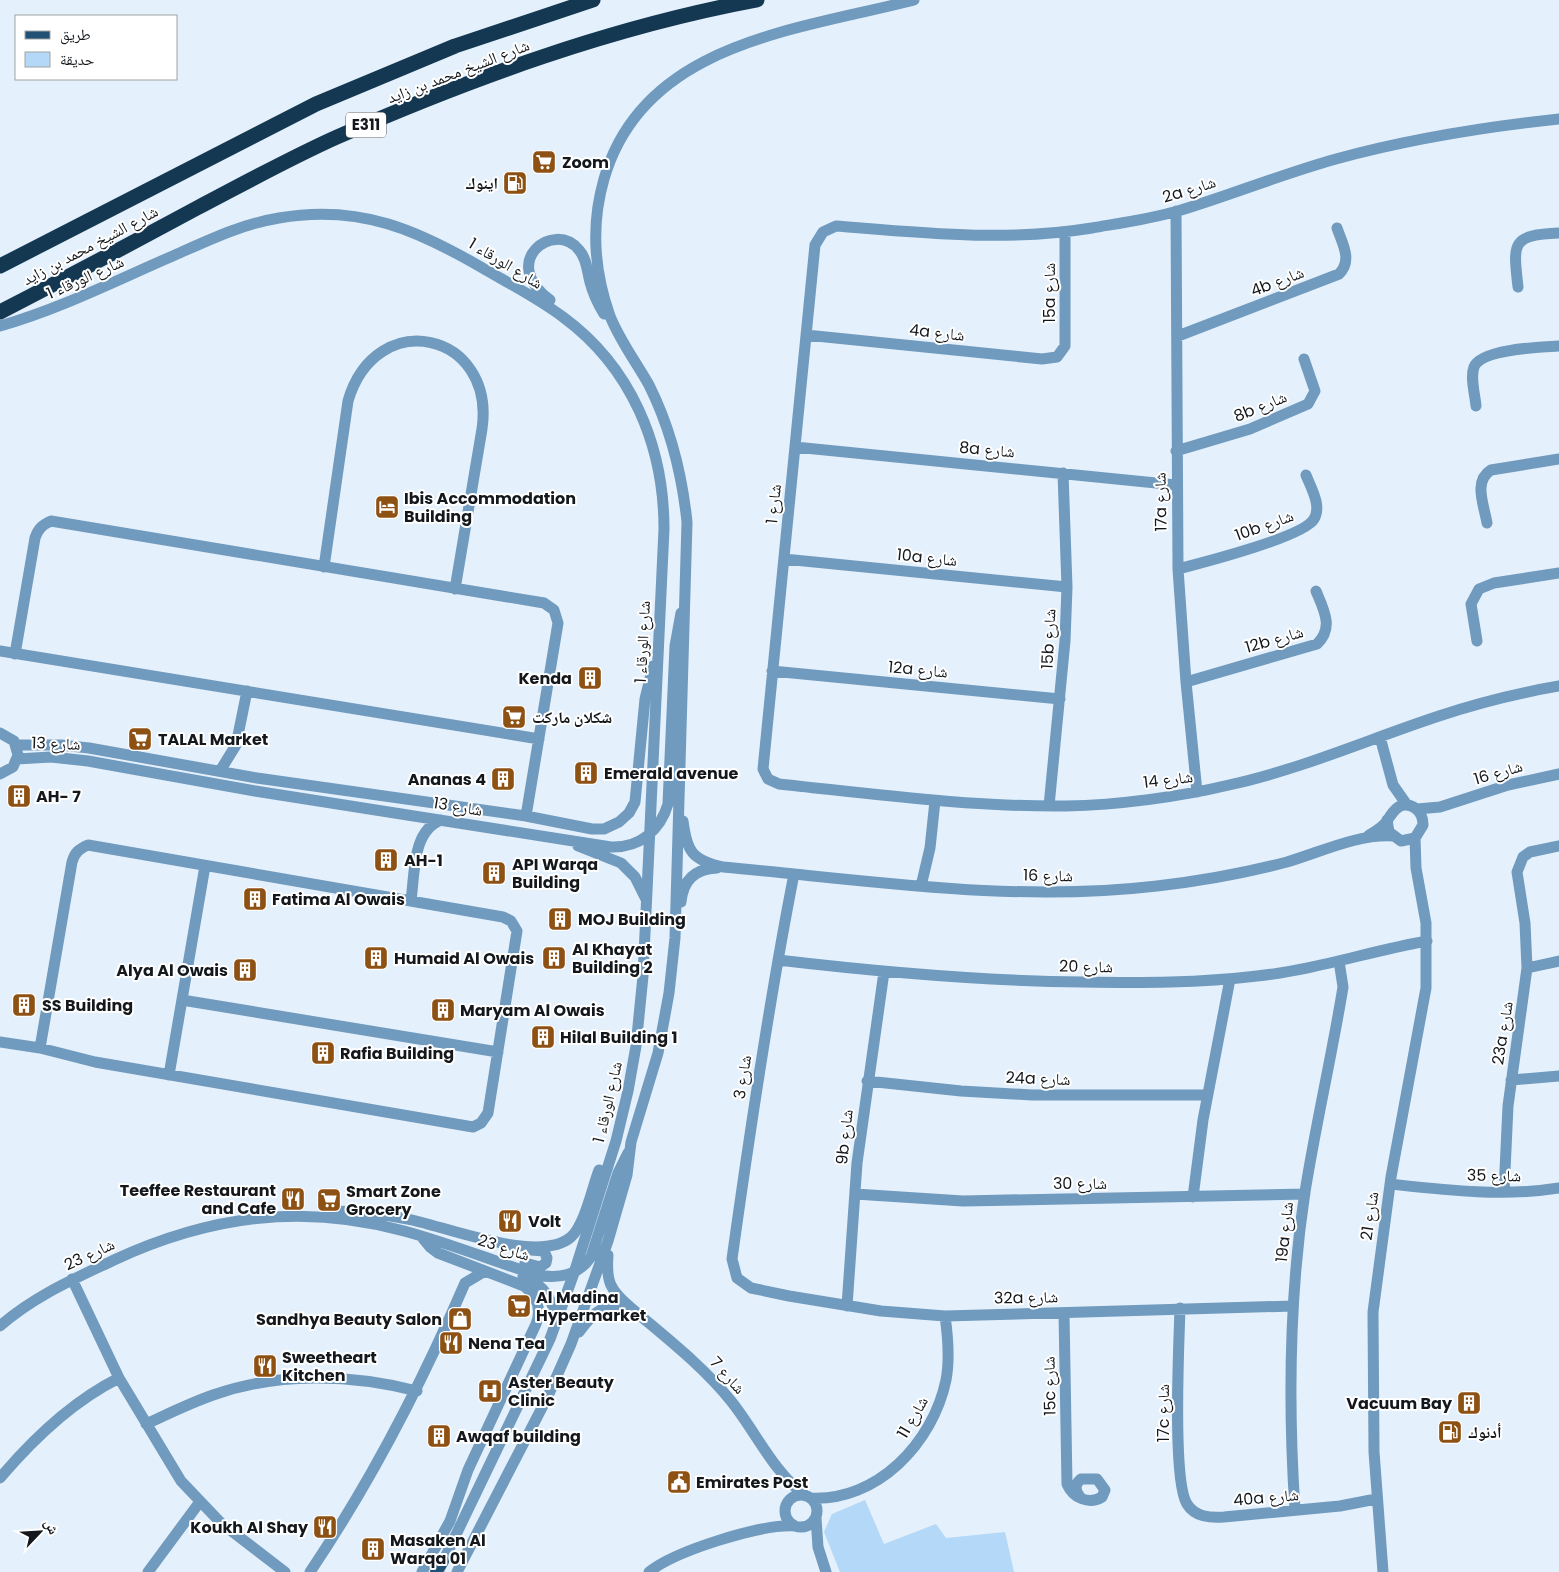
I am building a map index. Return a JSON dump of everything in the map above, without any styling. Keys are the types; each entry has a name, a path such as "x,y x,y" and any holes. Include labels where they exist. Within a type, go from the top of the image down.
{"highway":[{"name":"شارع الشيخ محمد بن زايد","path":"0,266 324,100 455,46 594,0"},
{"name":"شارع الشيخ محمد بن زايد","path":"0,312 256,178 336,138 402,110 502,71 566,49 677,17 757,0"}],"street":[{"name":"شارع الورقاء 1","path":"457,1572 468,1546 537,1420 571,1344 608,1241 628,1175 630,1150 658,1053 669,993 675,938 687,522 683,486 675,451 656,400 615,327 602,287 597,259 596,231 598,203 605,175 616,148 631,123 650,101 671,82 692,68 746,43 784,30 914,0"},
{"name":"2a شارع","path":"823,232 836,226 959,236 1065,232 1176,211 1307,168 1363,152 1471,130 1559,119"},
{"name":"17a شارع","path":"1176,211 1178,336 1176,485 1178,569 1186,682 1197,792"},
{"name":"شارع الورقاء 1","path":"0,326 59,306 235,229 281,218 328,214 360,217 391,224 436,241 551,308 589,339 615,369 636,403 650,434 658,465 664,514 647,902 638,1029 632,1071 616,1140 574,1273 550,1339 439,1568"},
{"name":"4b شارع","path":"1178,336 1339,274 1344,269 1347,256 1337,228"},
{"name":"شارع 1","path":"768,779 764,774 763,762 772,672 815,246 823,232"},
{"name":"15a شارع","path":"1062,352 1065,338 1065,232"},
{"path":"1518,287 1515,258 1518,244 1530,235 1559,233"},
{"path":"589,339 570,317 532,284 528,272 529,260 534,250 544,243 555,240 567,241 581,252 596,299 615,327"},
{"name":"4a شارع","path":"806,335 1042,358 1057,357 1062,352"},
{"path":"324,567 348,400 354,383 363,368 384,350 409,341 426,341 443,346 457,355 473,373 483,396 485,412 455,589"},
{"path":"1476,406 1473,373 1480,359 1490,354 1559,346"},
{"name":"8b شارع","path":"1176,451 1242,432 1308,404 1315,391 1304,358"},
{"name":"8a شارع","path":"795,447 1176,485"},
{"path":"1487,522 1480,485 1486,473 1491,470 1559,459"},
{"name":"15b شارع","path":"1050,806 1060,699 1067,587 1063,473"},
{"name":"10b شارع","path":"1178,569 1241,551 1309,526 1314,520 1317,505 1306,476"},
{"path":"15,654 37,530 43,524 51,521 544,603 552,608 557,617 526,816"},
{"name":"10a شارع","path":"784,559 1067,587"},
{"path":"1477,641 1471,604 1479,589 1494,583 1559,573"},
{"name":"12b شارع","path":"1186,682 1317,644 1326,631 1327,623 1316,591"},
{"name":"شارع 13","path":"17,759 51,757 88,761 255,791 568,840 617,847 633,844 649,835 663,818 668,804 675,646 678,621 686,597"},
{"name":"شارع 13","path":"16,745 82,748 244,775 526,816 598,830 614,825 629,813 637,796 646,699 659,647"},
{"path":"0,651 538,739"},
{"name":"12a شارع","path":"772,672 1060,699"},
{"name":"شارع 14","path":"768,779 779,784 935,801 1050,806 1080,805 1197,792 1296,768 1471,706 1559,686"},
{"path":"244,775 238,764 236,745 246,691"},
{"path":"0,733 10,738 16,745 17,759 13,767 2,775"},
{"path":"1377,739 1393,785 1412,807 1421,814 1423,825 1415,838 1397,839 1389,832 1393,785"},
{"path":"220,771 236,745"},
{"name":"شارع 16","path":"1412,807 1448,805 1508,785 1559,774"},
{"name":"شارع 16","path":"679,800 685,840 691,852 703,862 724,867 926,886 1069,893 1156,886 1244,872 1285,862 1366,837 1397,839"},
{"path":"926,886 935,801"},
{"name":"شارع 16","path":"1423,825 1448,805"},
{"path":"1390,815 1412,807"},
{"path":"408,815 417,826 420,840 411,900"},
{"name":"شارع 16","path":"1366,837 1390,815"},
{"path":"420,840 428,827 441,820"},
{"name":"شارع 21","path":"1383,1572 1372,1405 1373,1312 1390,1180 1423,1011 1427,945 1424,905 1416,868 1415,838"},
{"name":"شارع 21","path":"1397,839 1416,868"},
{"path":"568,840 581,848 621,862 635,877 647,902"},
{"path":"0,1042 40,1048 95,1062 473,1126 481,1123 488,1113 517,936 515,925 503,917 88,845 80,848 74,854 40,1048"},
{"name":"23a شارع","path":"1504,1192 1506,1131 1511,1080 1527,968 1525,923 1518,880 1519,864 1530,852 1559,846"},
{"path":"169,1075 205,866"},
{"name":"شارع 16","path":"675,938 682,891 686,882 700,871 724,867"},
{"name":"شارع 3","path":"763,1290 747,1286 737,1278 732,1267 733,1250 758,1077 791,873"},
{"name":"شارع 20","path":"778,960 884,972 1058,982 1172,982 1230,979 1284,972 1391,949 1427,945"},
{"name":"19a شارع","path":"1295,1510 1290,1428 1292,1306 1305,1194 1343,986 1339,961"},
{"path":"1527,968 1559,961"},
{"name":"9b شارع","path":"847,1306 855,1194 868,1081 884,972"},
{"path":"1193,1197 1207,1095 1230,979"},
{"path":"182,1000 498,1052"},
{"path":"1511,1080 1559,1076"},
{"name":"24a شارع","path":"868,1081 961,1091 1032,1095 1207,1095"},
{"name":"شارع 23","path":"0,1326 40,1296 154,1242 243,1219 340,1211 392,1216 434,1225 492,1242 518,1246 561,1243 571,1237 580,1223 600,1166 616,1140"},
{"path":"574,1273 592,1257 618,1173 630,1150"},
{"name":"شارع 35","path":"1390,1180 1428,1187 1504,1192 1559,1188"},
{"name":"شارع 30","path":"855,1194 963,1201 1305,1194"},
{"name":"شارع 23","path":"290,1215 363,1222 421,1236 502,1264 544,1276 559,1277 574,1273"},
{"path":"421,1236 434,1250 524,1286 537,1300 538,1320 462,1489 450,1521 422,1572"},
{"name":"شارع 7","path":"608,1241 607,1272 609,1282 618,1296 678,1346 719,1387 759,1438 783,1476 808,1497"},
{"path":"448,1245 498,1254 537,1267 545,1265 547,1260 546,1253 542,1250 516,1250 492,1242"},
{"path":"310,1572 366,1486 417,1391 465,1283 464,1274 457,1260"},
{"path":"502,1264 545,1289 553,1302 557,1320"},
{"path":"465,1283 485,1271"},
{"path":"69,1281 89,1314 119,1378 173,1470 199,1503 221,1523 285,1572"},
{"name":"32a شارع","path":"763,1290 847,1306 945,1316 1292,1306"},
{"path":"571,1344 596,1311 612,1306 633,1309"},
{"name":"17c شارع","path":"1180,1308 1179,1460 1182,1495 1187,1505 1195,1513"},
{"name":"15c شارع","path":"1064,1313 1067,1484 1072,1493 1081,1498"},
{"name":"شارع 11","path":"808,1497 840,1496 868,1485 887,1473 907,1456 923,1436 938,1406 946,1380 948,1338 945,1316"},
{"path":"523,1353 550,1339"},
{"path":"0,1478 58,1419 93,1393 119,1378"},
{"path":"146,1424 214,1394 278,1381 307,1378 346,1379 368,1381 417,1391"},
{"path":"1067,1460 1074,1472 1086,1478 1102,1482 1105,1494 1094,1500 1081,1498 1076,1490 1076,1486 1078,1482 1086,1478"},
{"name":"شارع 7","path":"783,1476 786,1507"},
{"path":"462,1489 468,1510"},
{"name":"شارع 11","path":"817,1517 840,1496"},
{"path":"756,1530 786,1507 794,1497 808,1497 816,1504 818,1548 826,1572"},
{"path":"148,1572 199,1503"},
{"name":"40a شارع","path":"1195,1513 1214,1517 1377,1503"},
{"path":"786,1507 788,1521 818,1548"},
{"path":"649,1572 681,1554 756,1530 808,1526 817,1517"}],"green space":[{"path":"865,1500 884,1544 936,1524 946,1538 1005,1532 1014,1572 840,1572 824,1532 832,1514"}],"place":[{"name":"Zoom","path":"544,162"},
{"name":"اينوك","path":"515,183"},
{"name":"Ibis Accommodation Building","path":"387,507"},
{"name":"Kenda","path":"590,678"},
{"name":"شكلان ماركت","path":"514,717"},
{"name":"TALAL Market","path":"140,739"},
{"name":"Emerald avenue","path":"586,773"},
{"name":"Ananas 4","path":"503,779"},
{"name":"AH- 7","path":"19,796"},
{"name":"AH-1","path":"386,860"},
{"name":"API Warqa Building","path":"494,873"},
{"name":"Fatima Al Owais","path":"255,899"},
{"name":"MOJ Building","path":"560,919"},
{"name":"Humaid Al Owais","path":"376,958"},
{"name":"Al Khayat Building 2","path":"554,958"},
{"name":"Alya Al Owais","path":"245,970"},
{"name":"SS Building","path":"24,1005"},
{"name":"Maryam Al Owais","path":"443,1010"},
{"name":"Hilal Building 1","path":"543,1037"},
{"name":"Rafia Building","path":"323,1053"},
{"name":"Teeffee Restaurant and Cafe","path":"293,1199"},
{"name":"Smart Zone Grocery","path":"329,1200"},
{"name":"Volt","path":"510,1221"},
{"name":"Al Madina Hypermarket","path":"519,1306"},
{"name":"Sandhya Beauty Salon","path":"460,1319"},
{"name":"Nena Tea","path":"451,1343"},
{"name":"Sweetheart Kitchen","path":"265,1366"},
{"name":"Aster Beauty Clinic","path":"490,1391"},
{"name":"Vacuum Bay","path":"1469,1403"},
{"name":"أدنوك","path":"1450,1432"},
{"name":"Awqaf building","path":"439,1436"},
{"name":"Emirates Post","path":"679,1482"},
{"name":"Koukh Al Shay","path":"325,1527"},
{"name":"Masaken Al Warqa 01","path":"373,1549"}]}
